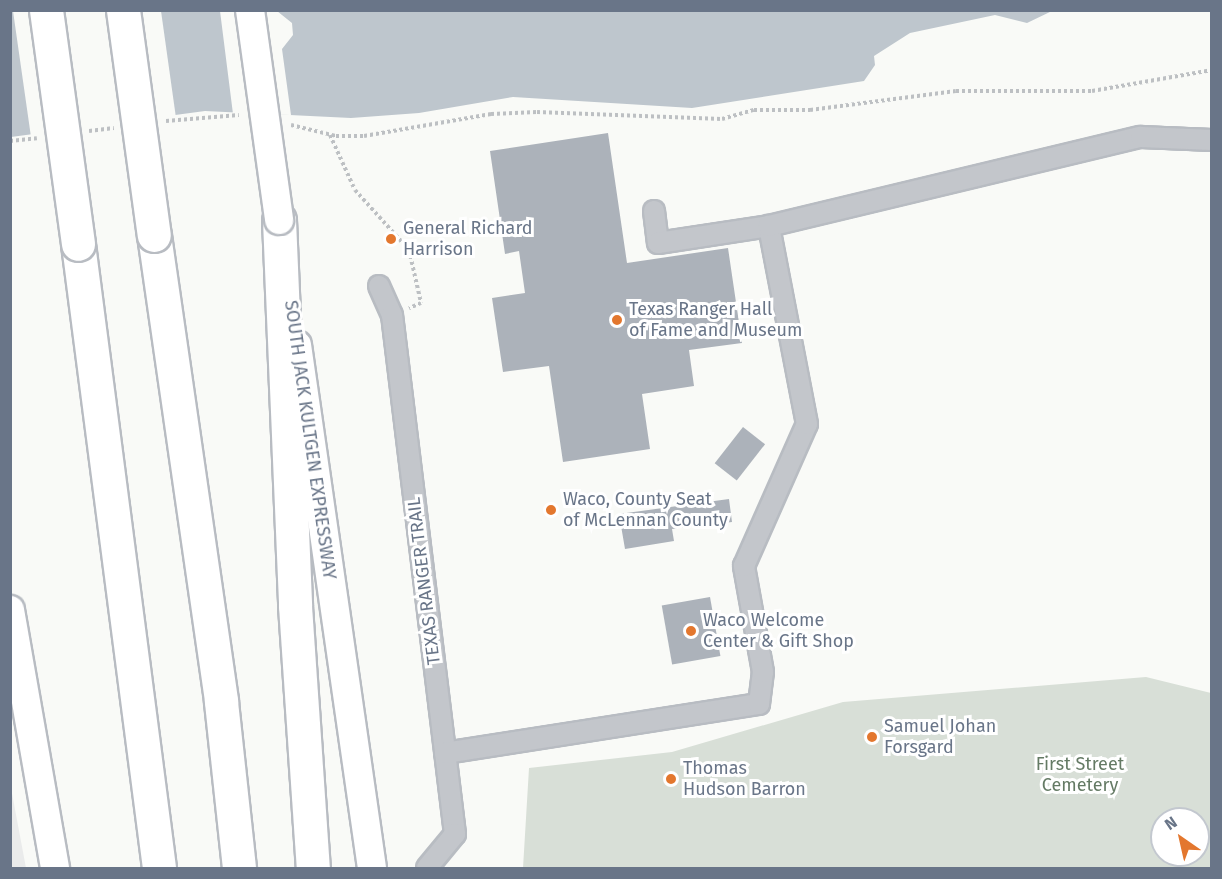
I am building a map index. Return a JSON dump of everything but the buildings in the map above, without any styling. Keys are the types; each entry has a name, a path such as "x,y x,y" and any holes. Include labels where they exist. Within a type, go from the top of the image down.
{"highway":[{"path":"46,10 159,868"},
{"path":"123,10 221,702 239,868"},
{"path":"279,220 294,595 313,868"}],"main road":[{"name":"SOUTH JACK KULTGEN EXPRESSWAY","path":"250,10 372,868"},
{"path":"10,609 55,868"}],"street":[{"path":"654,211 657,243 769,226 1141,137 1212,140"},
{"path":"445,753 759,704 763,672 744,566 807,424 769,226"},
{"name":"TEXAS RANGER TRAIL","path":"379,286 392,315 455,834 427,868"}],"path":[{"path":"286,124 330,134 394,134 490,114 537,112 722,119 754,110 810,110 956,91 1092,91 1212,70"},
{"path":"160,122 251,116"},
{"path":"77,133 125,127"},
{"path":"330,134 355,190 409,250 421,303 392,315"},
{"path":"10,141 42,138"}],"shaded area":[{"path":"10,11 1052,11 1027,23 995,15 910,33 874,56 875,65 864,81 692,108 513,97 419,113 351,118 205,111 11,137"},
{"path":"11,788 26,868 11,868"}],"green space":[{"name":"First Street Cemetery","path":"1146,677 1211,693 1211,868 523,868 529,768 672,752 843,702"}],"pier":[{"path":"13,11 161,11 176,118 31,137"},
{"path":"220,11 277,11 292,23 293,35 282,49 291,115 233,114"}],"place":[{"name":"General Richard Harrison","path":"391,239"},
{"name":"Texas Ranger Hall of Fame and Museum","path":"617,320"},
{"name":"Waco, County Seat of McLennan County","path":"551,510"},
{"name":"Waco Welcome Center & Gift Shop","path":"691,631"},
{"name":"Samuel Johan Forsgard","path":"872,737"},
{"name":"Thomas Hudson Barron","path":"671,779"}]}
